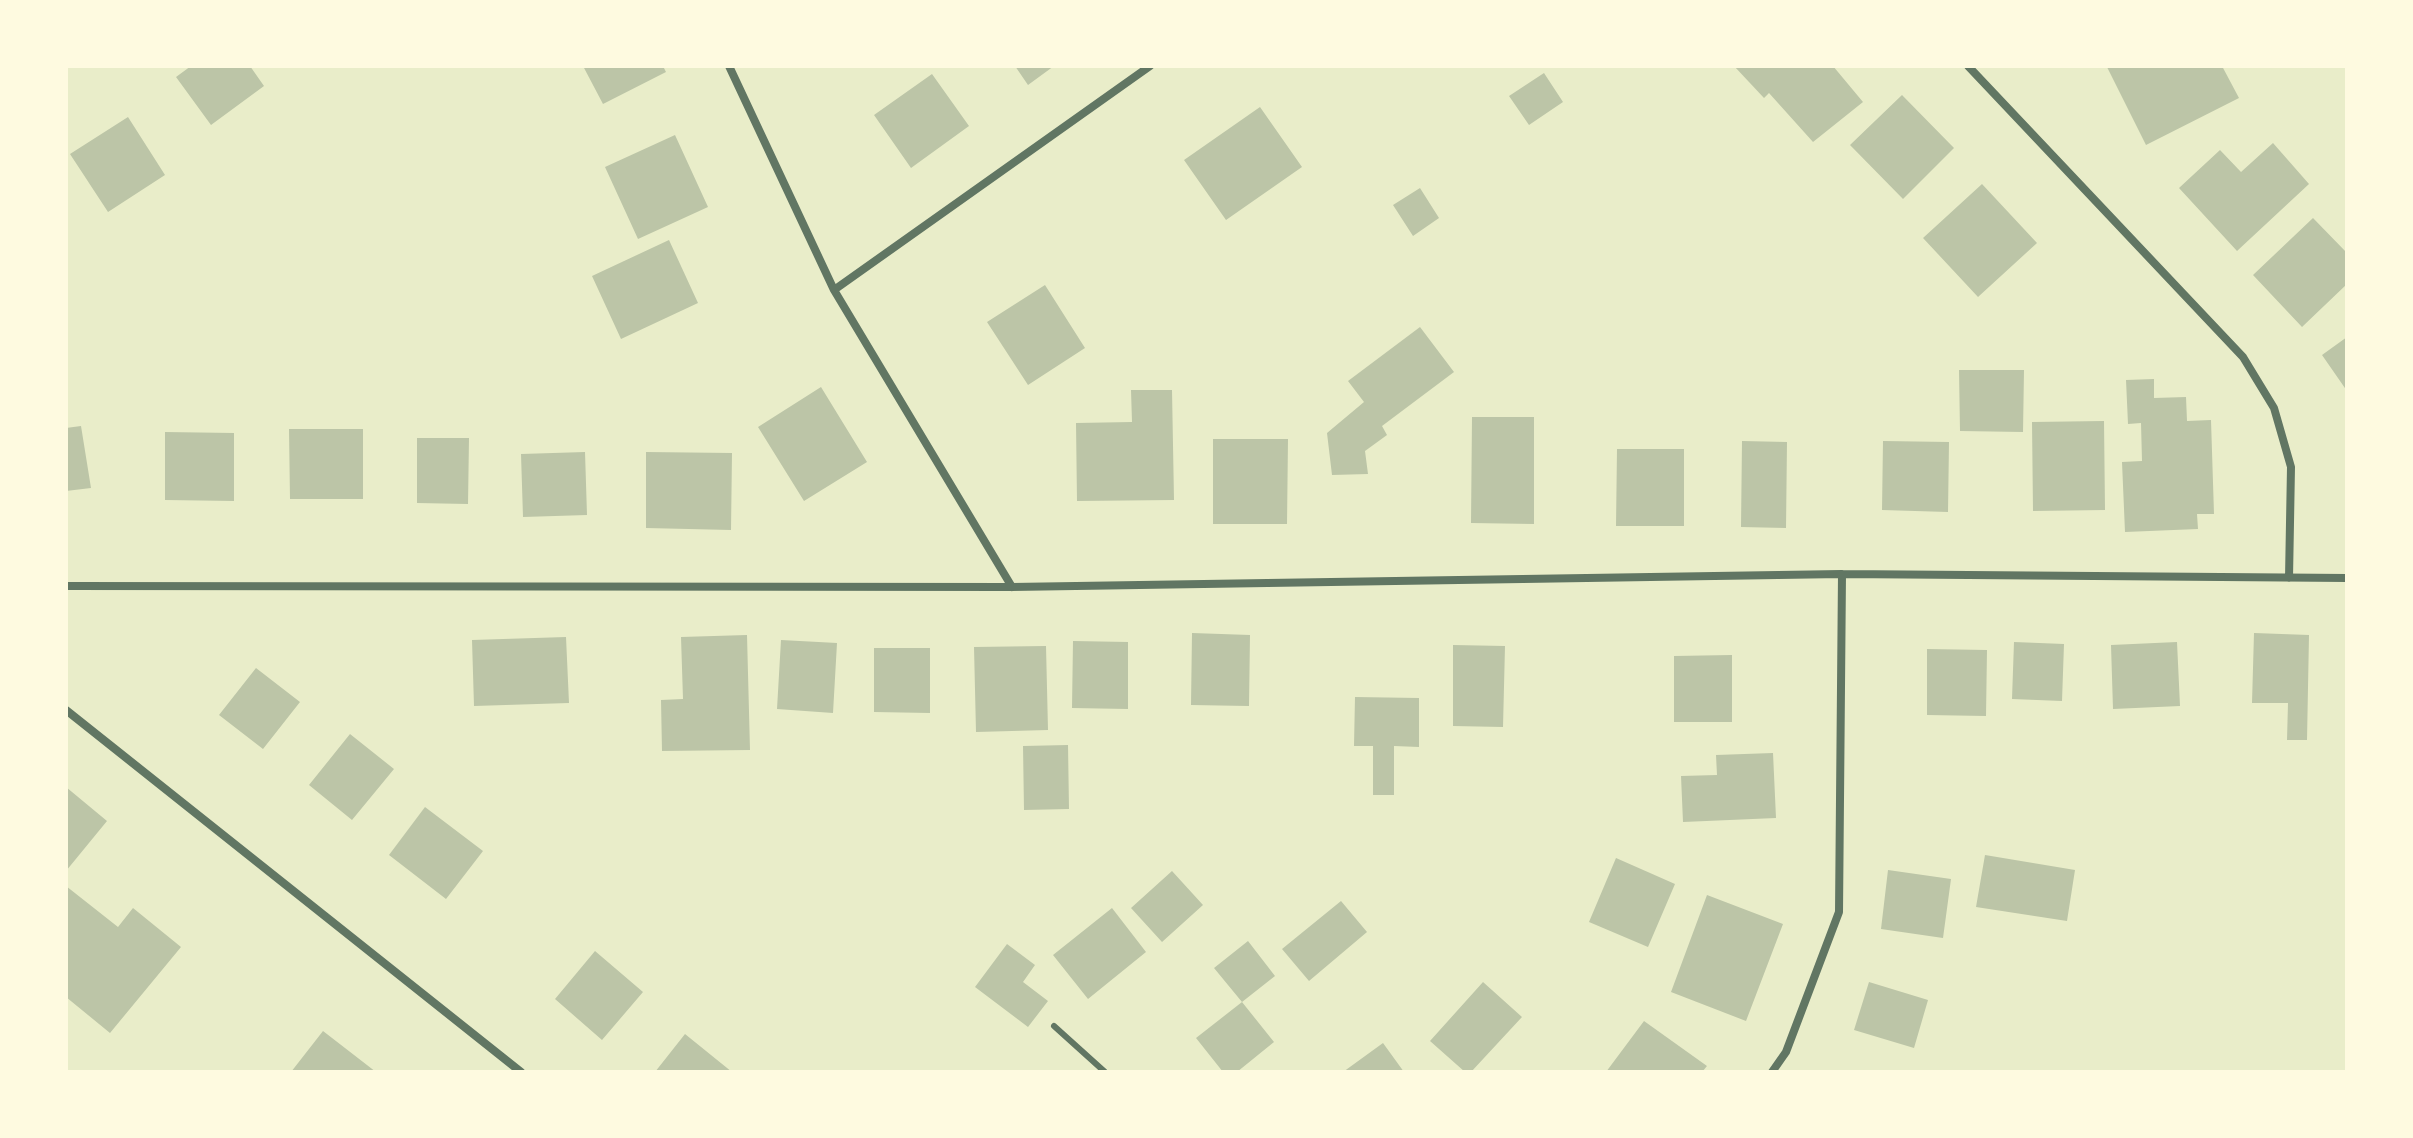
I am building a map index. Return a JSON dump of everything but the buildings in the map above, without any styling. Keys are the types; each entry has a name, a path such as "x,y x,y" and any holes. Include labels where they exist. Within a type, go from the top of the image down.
{"street":[{"path":"729,66 834,290 1012,587"},
{"path":"834,290 1150,66"},
{"path":"1968,66 2243,357 2274,408 2291,467 2289,578"},
{"path":"1772,1072 1786,1052 1839,912 1842,574"},
{"path":"66,586 1012,587 1842,574 2347,578"},
{"path":"66,710 521,1072"}],"lane":[{"path":"1054,1026 1105,1072"}]}
